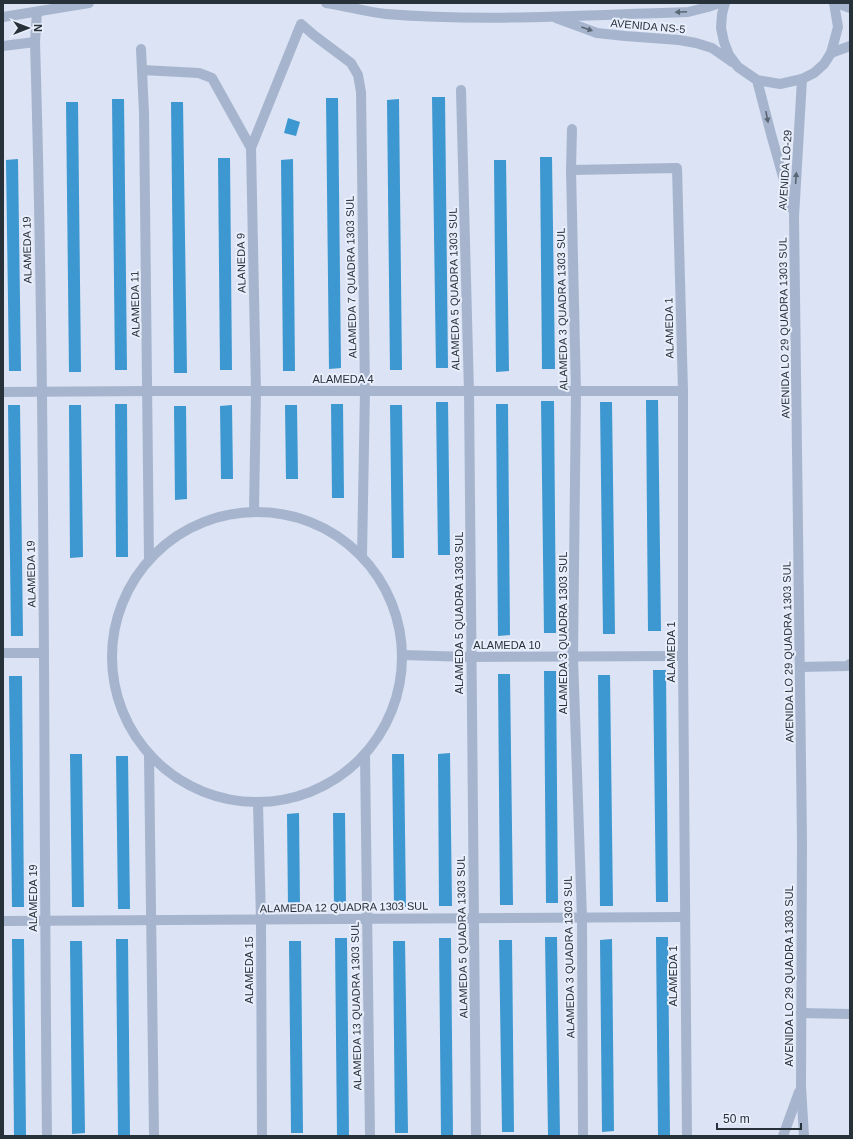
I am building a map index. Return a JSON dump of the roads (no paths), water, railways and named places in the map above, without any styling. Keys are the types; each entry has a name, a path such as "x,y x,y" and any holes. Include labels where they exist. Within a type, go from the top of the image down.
{"street":[{"path":"3,17 89,3"},
{"name":"AVENIDA NS-5","path":"326,3 393,14 440,17 551,16 688,12 719,3"},
{"path":"725,3 722,14 721,28 724,42 730,56 738,67"},
{"path":"757,80 780,84 802,79 814,73 824,64 831,53 838,27 834,3"},
{"path":"838,3 850,8"},
{"name":"ALAMEDA 19","path":"36,12 35,42 44,654 47,1136"},
{"name":"AVENIDA NS-5","path":"551,16 597,32 696,43 712,48 757,80"},
{"name":"ALANEDA 9","path":"254,511 256,392 251,148 301,24"},
{"name":"ALAMEDA 7 QUADRA 1303 SUL","path":"301,24 314,36 351,63 358,75 361,92 365,391 362,556"},
{"path":"3,46 35,42"},
{"path":"831,53 850,46"},
{"name":"ALAMEDA 11","path":"141,49 144,113 149,560"},
{"path":"142,70 199,73 212,78 251,148"},
{"name":"AVENIDA LO-29","path":"794,217 802,79"},
{"name":"AVENIDA LO-29","path":"757,80 794,217"},
{"name":"ALAMEDA 5 QUADRA 1303 SUL","path":"462,90 469,392 476,1136"},
{"name":"ALAMEDA 3 QUADRA 1303 SUL","path":"572,129 571,170 576,392 573,657 582,918 582,1136"},
{"name":"ALAMEDA 1","path":"571,170 677,168 683,391 686,1136"},
{"name":"AVENIDA LO 29 QUADRA 1303 SUL","path":"794,217 802,840 801,1087"},
{"name":"ALAMEDA 4","path":"3,392 683,391"},
{"path":"254,511 300,518 331,531 362,556 384,585 397,619 402,655 398,691 386,725 365,755 334,781 298,798 258,804 218,798 180,782 149,756 129,727 116,693 112,658 116,622 123,602 128,589 149,560 179,534 215,517 254,511"},
{"path":"3,654 44,654"},
{"name":"ALAMEDA 10","path":"402,655 471,657 683,656"},
{"path":"800,667 847,666 850,664"},
{"name":"ALAMEDA 13 QUADRA 1303 SUL","path":"365,755 370,1136"},
{"path":"149,756 154,1136"},
{"name":"ALAMEDA 15","path":"258,804 261,920 262,1136"},
{"name":"ALAMEDA 12 QUADRA 1303 SUL","path":"3,921 685,917"},
{"path":"801,1013 850,1014"},
{"path":"783,1136 801,1087"},
{"path":"801,1087 804,1136"}]}
